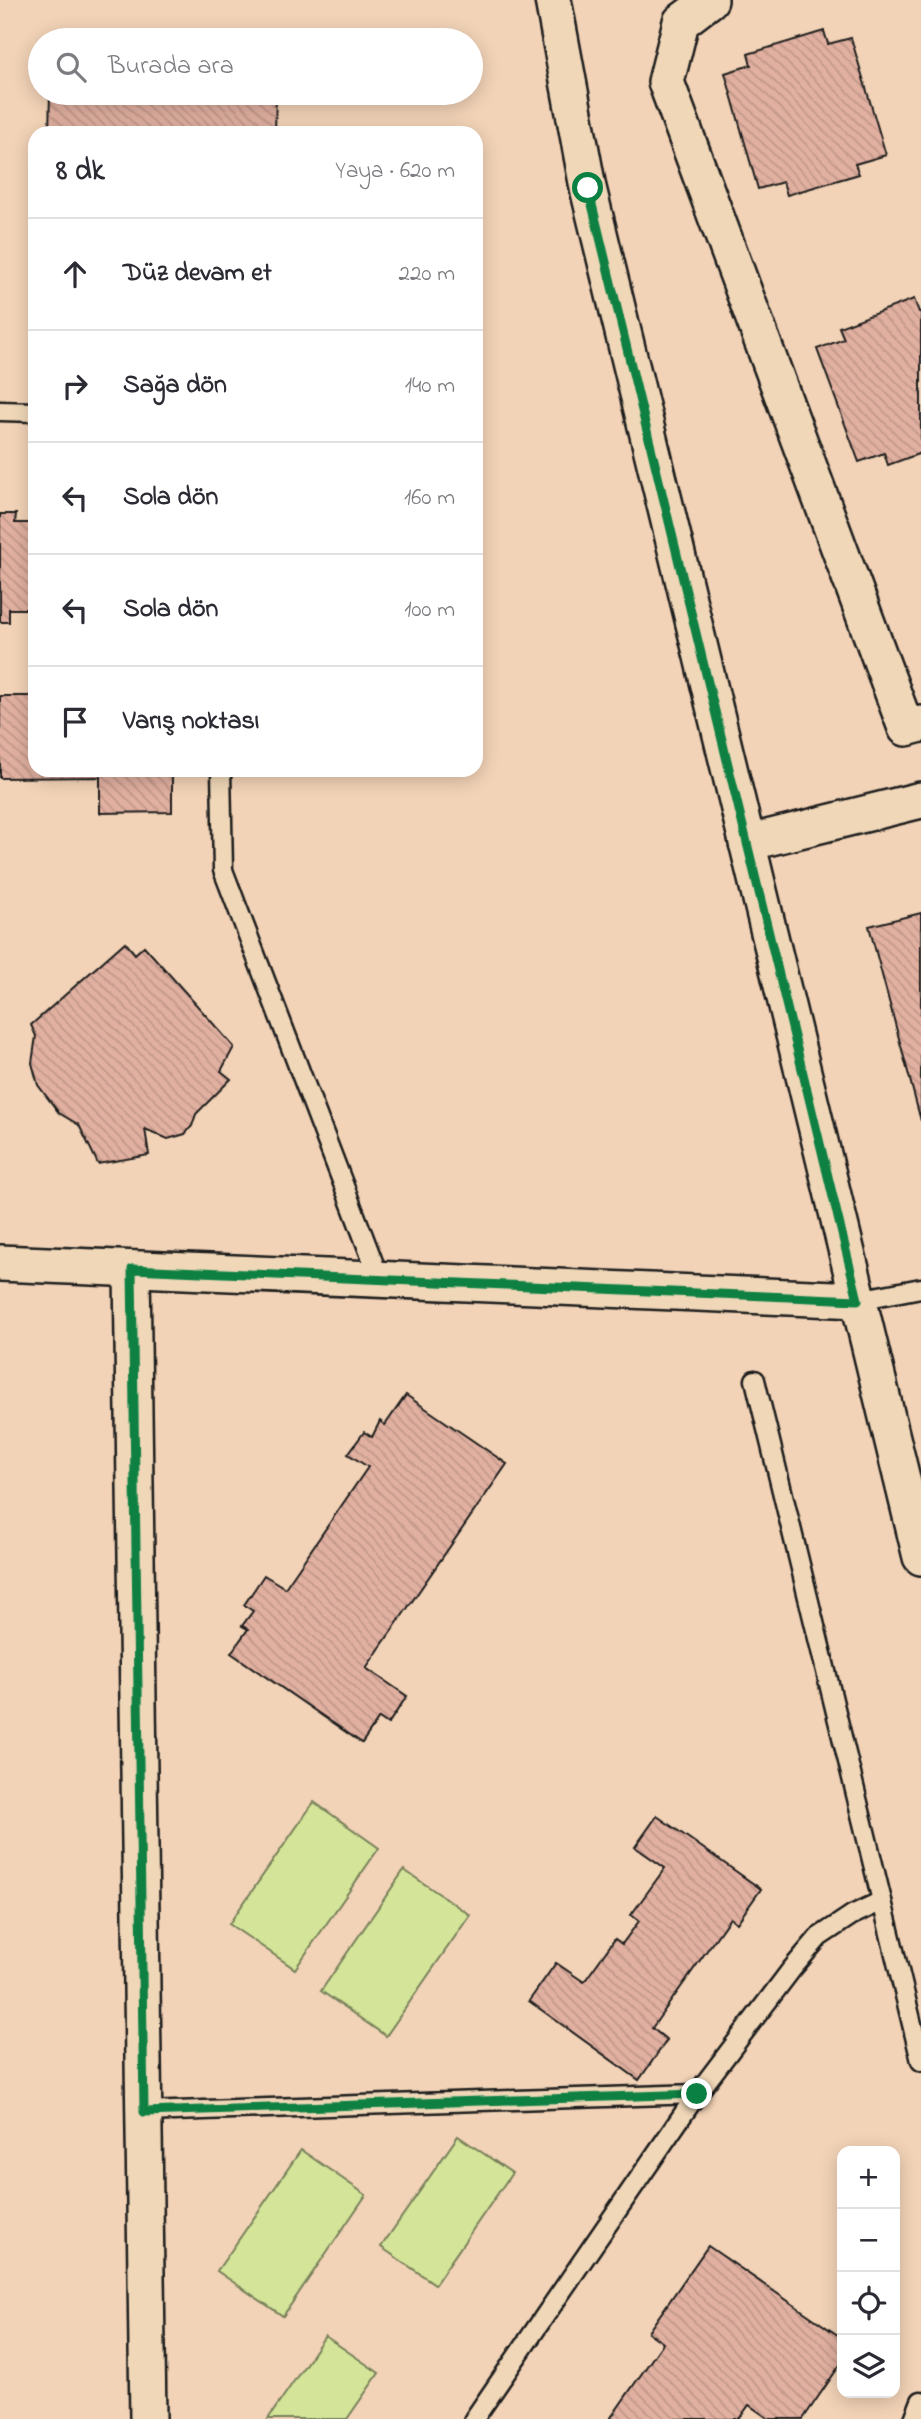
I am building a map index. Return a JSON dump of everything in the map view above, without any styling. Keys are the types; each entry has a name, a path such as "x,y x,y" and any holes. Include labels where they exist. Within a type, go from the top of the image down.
{"street":[{"path":"554,0 588,188 921,1557"},
{"path":"710,0 681,22 666,82 906,728 921,724"},
{"path":"747,843 921,800"},
{"path":"0,1263 858,1300"},
{"path":"132,1269 148,2419"}],"lane":[{"path":"0,411 28,412"},
{"path":"221,777 223,870 380,1280"},
{"path":"858,1300 921,1288"},
{"path":"755,1380 921,2061"},
{"path":"474,2419 697,2094 791,1970 819,1937 852,1915 882,1901"},
{"path":"144,2112 697,2094"},
{"path":"914,2419 921,2401"}],"green space":[{"path":"314,1802 379,1848 295,1969 229,1924"},
{"path":"404,1870 470,1915 386,2036 321,1991"},
{"path":"458,2136 512,2173 435,2284 381,2247"},
{"path":"301,2150 366,2195 283,2316 217,2271"},
{"path":"325,2336 379,2373 347,2419 268,2419"}],"building":[{"path":"824,31 828,44 851,38 886,155 855,164 859,174 787,195 783,182 758,189 725,73 751,65 748,54"},
{"path":"50,105 276,105 275,126 49,126"},
{"path":"914,299 921,312 921,453 888,465 884,453 859,462 817,349 844,339 839,327"},
{"path":"0,514 16,514 15,523 28,523 28,609 9,609 9,622 0,622"},
{"path":"0,696 28,696 28,777 100,777 0,778"},
{"path":"100,777 172,777 172,812 100,813"},
{"path":"921,913 921,1121 869,926"},
{"path":"125,942 135,954 144,946 234,1047 221,1071 231,1079 196,1114 192,1126 185,1134 168,1139 145,1129 149,1155 98,1164 79,1125 59,1113 38,1085 32,1063 36,1036 31,1025"},
{"path":"406,1395 507,1464 366,1668 407,1696 388,1724 379,1718 362,1743 231,1653 248,1629 242,1626 253,1611 244,1605 264,1575 285,1588 368,1467 348,1454 364,1432 372,1437 380,1421 385,1425"},
{"path":"657,1816 761,1889 737,1923 730,1918 652,2028 667,2040 639,2080 529,2001 556,1963 584,1982 615,1939 622,1944 639,1921 631,1915 665,1868 635,1847"},
{"path":"708,2246 837,2335 837,2369 803,2419 769,2419 749,2405 739,2419 610,2419 663,2343 648,2332"}],"route":[{"path":"588,188 858,1300 132,1269 144,2112 697,2094"}]}
